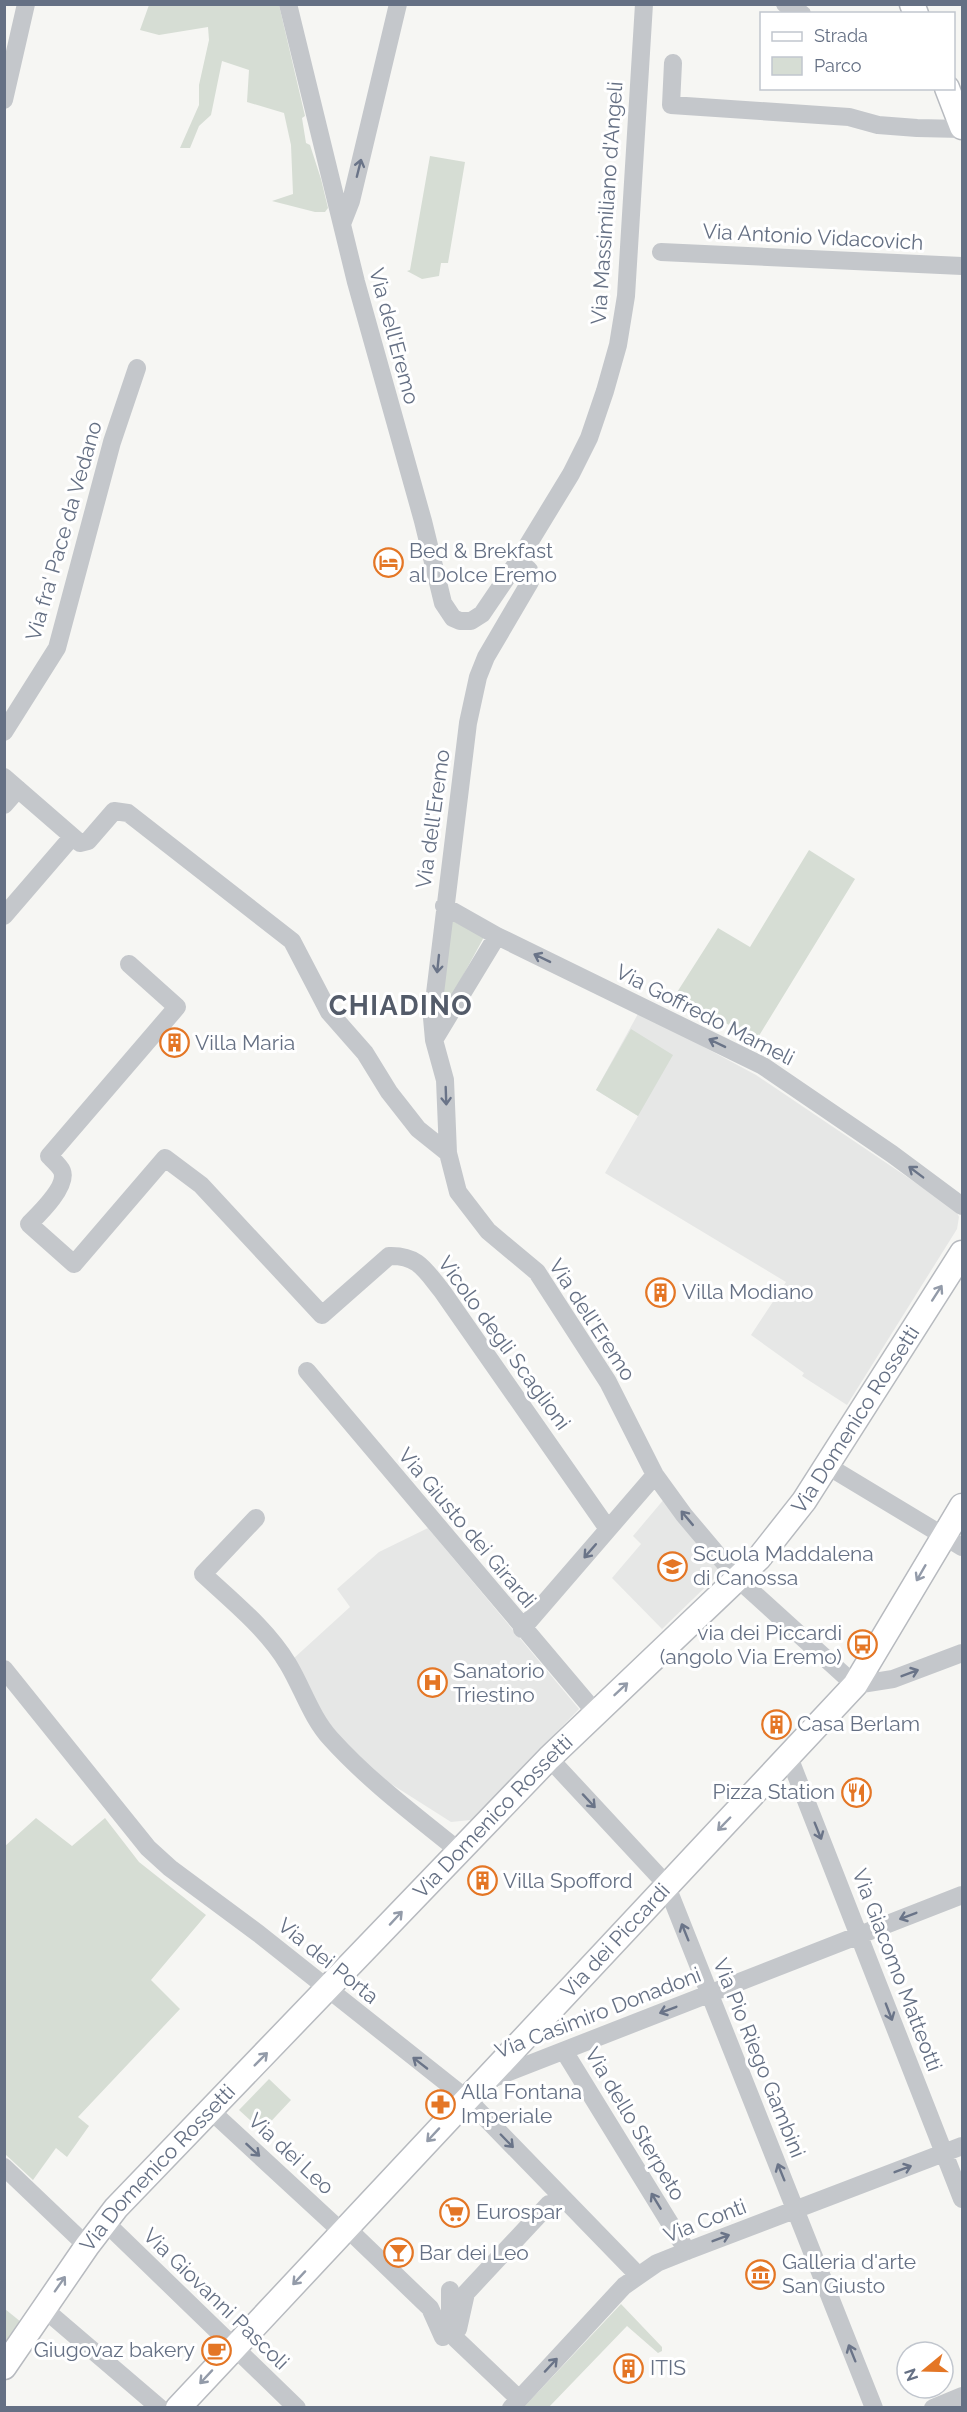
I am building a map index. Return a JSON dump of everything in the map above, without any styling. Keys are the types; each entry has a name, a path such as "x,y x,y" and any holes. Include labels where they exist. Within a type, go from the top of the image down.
{"main road":[{"path":"948,90 963,128"},
{"name":"Via Domenico Rossetti","path":"4,2367 105,2222 549,1758 738,1579 779,1535 963,1252"},
{"name":"Via dei Piccardi","path":"178,2408 348,2233 466,2099 855,1685 953,1541 963,1506"}],"street":[{"path":"4,100 27,4"},
{"name":"Via dell'Eremo","path":"288,4 342,224 447,611 460,621 471,621 482,614 518,561 529,570 530,582 486,657 478,678 468,723 444,906 432,1018 434,1040 445,1080 448,1153 458,1191 488,1231 537,1272 608,1382 655,1475 684,1515 738,1579 855,1685"},
{"path":"342,224 351,201 398,4"},
{"name":"Via Massimiliano d'Angeli","path":"518,561 572,474 589,438 618,345 626,296 644,4"},
{"path":"785,4 799,12"},
{"path":"674,63 671,105 849,117 878,124 917,128 963,128"},
{"name":"Via Antonio Vidacovich","path":"662,252 963,266"},
{"name":"Via fra' Pace da Vedano","path":"4,732 57,648 112,442 137,368"},
{"path":"4,805 11,783 72,837 84,843 114,810 128,813 292,941 329,1012 365,1053 389,1092 418,1129 448,1153"},
{"path":"4,916 72,837"},
{"name":"Via Goffredo Mameli","path":"444,906 496,936 763,1066 963,1206"},
{"path":"434,1040 496,936"},
{"name":"Vicolo degli Scaglioni","path":"129,964 177,1007 49,1156 62,1171 63,1180 51,1200 30,1224 74,1264 165,1158 201,1185 322,1316 388,1256 405,1255 420,1263 442,1291 608,1529"},
{"name":"Via Giusto dei Girardi","path":"307,1371 522,1629 595,1712"},
{"path":"826,1465 953,1541"},
{"path":"522,1629 655,1475"},
{"path":"256,1518 203,1574 264,1631 288,1664 312,1713 330,1738 388,1793 459,1851"},
{"path":"855,1685 893,1679 963,1653"},
{"name":"Via dei Porta","path":"4,1669 148,1848 170,1868 258,1934 466,2099 548,2199 638,2274"},
{"name":"Via Giacomo Matteotti","path":"789,1757 963,2199"},
{"name":"Via Pio Riego Gambini","path":"549,1758 666,1884 874,2408"},
{"name":"Via Casimiro Donadoni","path":"484,2082 963,1895"},
{"name":"Via dello Sterpeto","path":"564,2051 687,2251"},
{"name":"Via dei Leo","path":"210,2110 430,2308 451,2333 466,2293 548,2199"},
{"name":"Via Conti","path":"515,2403 624,2286 638,2274 687,2251 963,2146"},
{"path":"4,2167 87,2246"},
{"name":"Via Giovanni Pascoli","path":"105,2222 297,2408"},
{"path":"450,2290 450,2324 456,2339 515,2403"},
{"path":"43,2308 160,2408"},
{"path":"933,2408 963,2396"}],"shaded area":[{"path":"639,1012 756,1075 956,1210 959,1217 957,1229 847,1405 802,1376 804,1373 751,1335 786,1282 605,1173 638,1116 596,1090"},
{"name":"Scuola Maddalena di Canossa","path":"665,1498 724,1569 662,1629 612,1578 641,1544 633,1536"},
{"name":"Sanatorio Triestino","path":"428,1528 579,1709 471,1820 451,1822 388,1782 338,1736 319,1708 293,1659 350,1607 337,1589 379,1552"}],"green space":[{"path":"149,5 279,5 305,116 302,118 306,143 310,145 328,208 325,212 315,212 272,201 293,194 291,145 284,113 247,102 249,70 222,61 211,115 199,126 190,148 180,148 199,105 199,85 209,40 208,27 159,35 140,30"},
{"path":"430,156 465,162 448,263 441,263 439,276 422,279 407,271 410,270"},
{"path":"809,850 855,879 757,1039 674,997 718,928 750,947"},
{"path":"451,920 484,937 441,1016"},
{"path":"631,1029 673,1055 638,1116 596,1090"},
{"path":"36,1818 72,1846 105,1818 139,1862 206,1915 151,1980 180,2009 78,2117 89,2126 67,2157 56,2148 33,2180 5,2154 4,1847"},
{"path":"269,2079 291,2100 262,2131 239,2110"},
{"path":"621,2304 662,2347 662,2351 658,2353 627,2326 549,2407 523,2408"},
{"path":"5,2309 21,2322 5,2348"}],"place":[{"name":"Bed & Brekfast al Dolce Eremo","path":"388,563"},
{"name":"Villa Maria","path":"174,1043"},
{"name":"Villa Modiano","path":"661,1292"},
{"name":"Scuola Maddalena di Canossa","path":"672,1566"},
{"name":"via dei Piccardi (angolo Via Eremo)","path":"863,1645"},
{"name":"Sanatorio Triestino","path":"432,1683"},
{"name":"Casa Berlam","path":"776,1724"},
{"name":"Pizza Station","path":"856,1792"},
{"name":"Villa Spofford","path":"482,1881"},
{"name":"Alla Fontana Imperiale","path":"440,2104"},
{"name":"Eurospar","path":"455,2212"},
{"name":"Bar dei Leo","path":"398,2253"},
{"name":"Galleria d'arte San Giusto","path":"761,2274"},
{"name":"Giugovaz bakery","path":"216,2350"},
{"name":"ITIS","path":"629,2368"}],"district":[{"name":"CHIADINO","path":"401,1006"}]}
